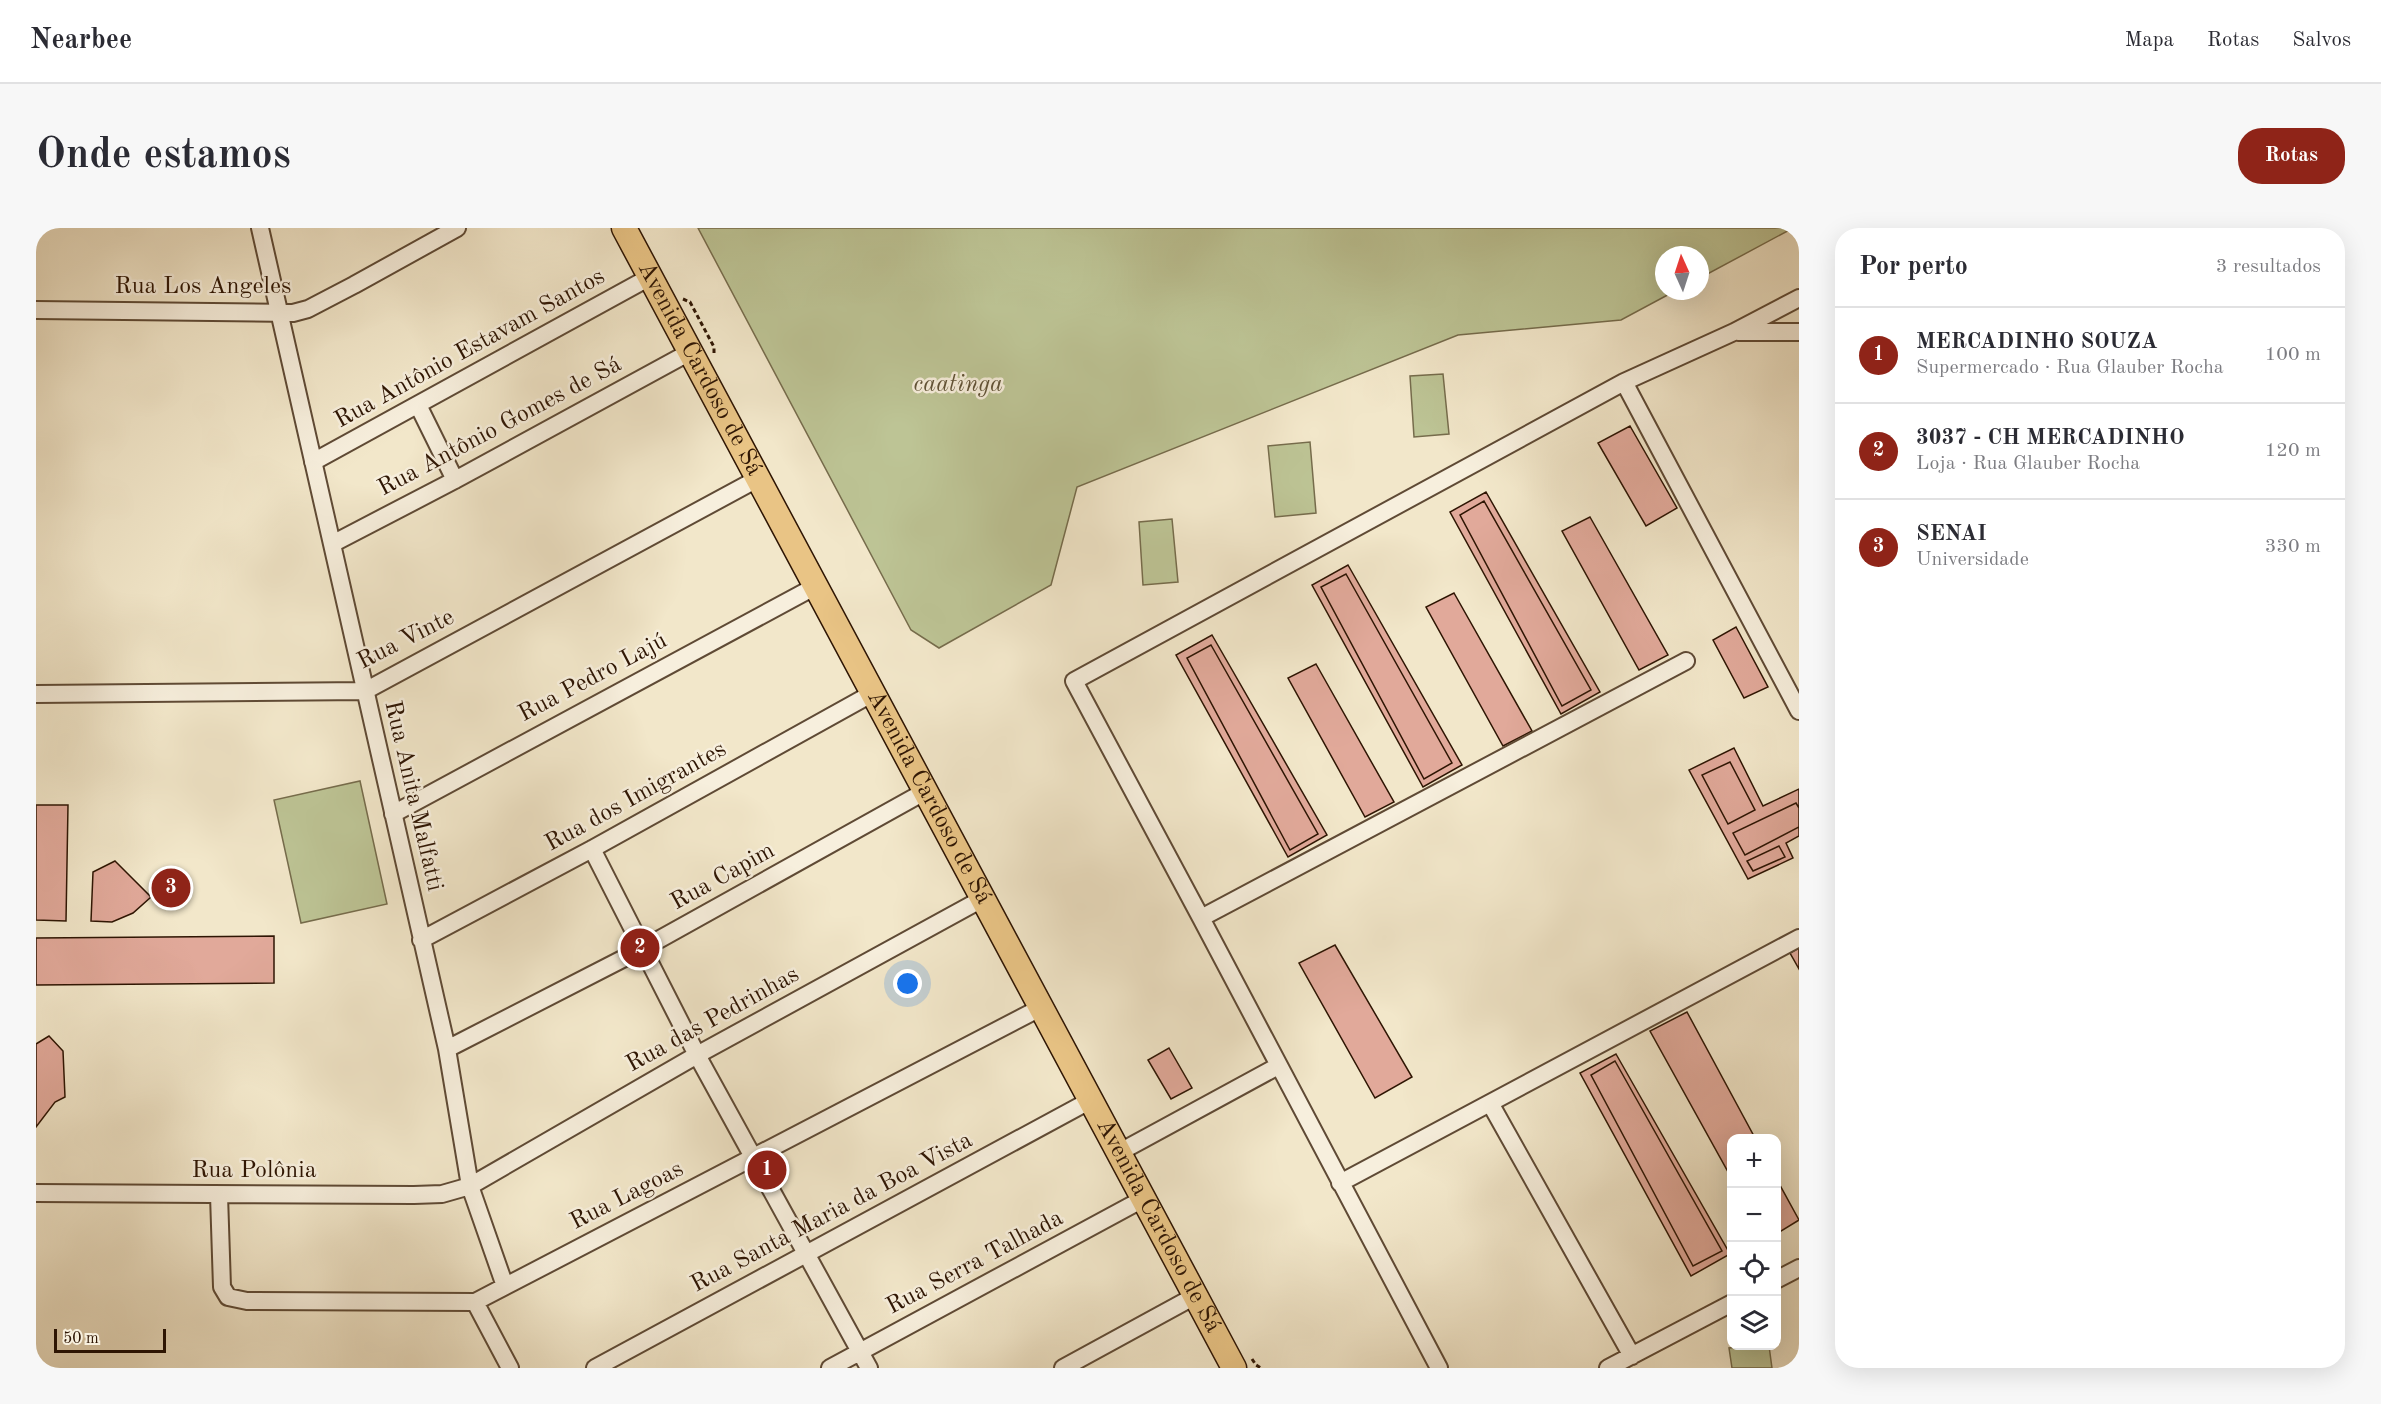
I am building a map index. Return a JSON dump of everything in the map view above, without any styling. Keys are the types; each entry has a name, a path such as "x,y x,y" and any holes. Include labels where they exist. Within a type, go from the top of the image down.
{"highway":[{"name":"Avenida Cardoso de Sá","path":"624,228 1234,1368"}],"street":[{"name":"Rua Anita Malfatti","path":"260,228 447,1049 470,1186 505,1286"},
{"name":"Rua Los Angeles","path":"36,310 280,315 308,309 457,228"},
{"name":"Rua Antônio Estavam Santos","path":"313,462 650,277"},
{"path":"1439,1368 1202,918 1074,681 1624,382 1734,332 1799,298"},
{"path":"1734,332 1799,332"},
{"name":"Rua Antônio Gomes de Sá","path":"332,544 690,352"},
{"path":"1624,382 1799,711"},
{"path":"418,405 455,480"},
{"name":"Rua Vinte","path":"36,694 365,691 759,478"},
{"name":"Rua Pedro Lajú","path":"393,814 816,586"},
{"path":"1202,918 1686,660"},
{"name":"Rua dos Imigrantes","path":"421,940 592,849 873,693"},
{"name":"Rua Capim","path":"447,1049 642,949 924,792"},
{"path":"592,849 697,1055 869,1368"},
{"name":"Rua das Pedrinhas","path":"470,1186 697,1055 982,899"},
{"path":"1340,1183 1799,938"},
{"name":"Rua Lagoas","path":"219,1195 222,1287 228,1297 235,1300 475,1302 1042,1007"},
{"path":"1118,1153 1278,1066"},
{"name":"Rua Santa Maria da Boa Vista","path":"596,1368 1091,1100"},
{"path":"1490,1103 1632,1356"},
{"name":"Rua Polônia","path":"36,1193 414,1195 442,1194 470,1186"},
{"name":"Rua Serra Talhada","path":"830,1368 1143,1199"},
{"path":"1781,1277 1799,1268"},
{"path":"1063,1368 1195,1296"},
{"path":"475,1302 510,1368"},
{"path":"1608,1368 1727,1306"}],"green space":[{"name":"caatinga","path":"698,228 1793,228 1709,273 1709,246 1655,246 1655,300 1658,300 1621,320 1458,335 1077,487 1051,585 939,648 911,630"},
{"path":"1443,374 1449,434 1414,437 1410,376"},
{"path":"1310,442 1316,513 1275,517 1268,446"},
{"path":"1172,519 1178,582 1143,585 1139,522"},
{"path":"360,781 387,904 301,923 274,800"},
{"path":"1729,1350 1770,1350 1772,1368 1732,1368"}],"building":[{"path":"1630,426 1677,508 1646,526 1598,443"},
{"path":"1486,492 1600,692 1561,714 1450,512"},
{"path":"1484,501 1591,690 1562,706 1460,515"},
{"path":"1590,517 1668,655 1639,670 1562,531"},
{"path":"1348,565 1462,765 1423,787 1312,585"},
{"path":"1346,574 1452,763 1424,779 1321,587"},
{"path":"1454,593 1532,731 1503,746 1426,607"},
{"path":"1736,627 1768,687 1744,698 1713,640"},
{"path":"1212,635 1327,835 1288,857 1176,655"},
{"path":"1211,645 1318,834 1290,850 1187,658"},
{"path":"1316,664 1394,802 1365,817 1288,678"},
{"path":"1734,748 1763,806 1799,789 1799,836 1786,843 1793,858 1748,879 1689,770"},
{"path":"1730,762 1755,810 1728,824 1702,775"},
{"path":"1796,803 1799,808 1799,827 1745,855 1733,833"},
{"path":"36,805 68,805 66,921 36,920"},
{"path":"1779,846 1785,857 1753,871 1747,861"},
{"path":"115,861 151,897 133,913 112,922 91,921 93,872"},
{"path":"274,936 274,983 36,985 36,938"},
{"path":"1335,945 1412,1077 1375,1098 1299,963"},
{"path":"1799,948 1799,969 1790,953"},
{"path":"1687,1012 1753,1134 1727,1134 1727,1170 1650,1031"},
{"path":"49,1036 63,1051 65,1097 55,1102 36,1127 36,1044"},
{"path":"1169,1048 1192,1088 1171,1099 1148,1060"},
{"path":"1616,1054 1727,1249 1727,1256 1691,1276 1580,1073"},
{"path":"1615,1061 1722,1251 1693,1266 1591,1075"},
{"path":"1781,1187 1799,1220 1781,1231"}],"place":[{"name":"SENAI","path":"171,888"},
{"name":"3037 - CH MERCADINHO","path":"640,948"},
{"name":"MERCADINHO SOUZA","path":"767,1170"}]}
